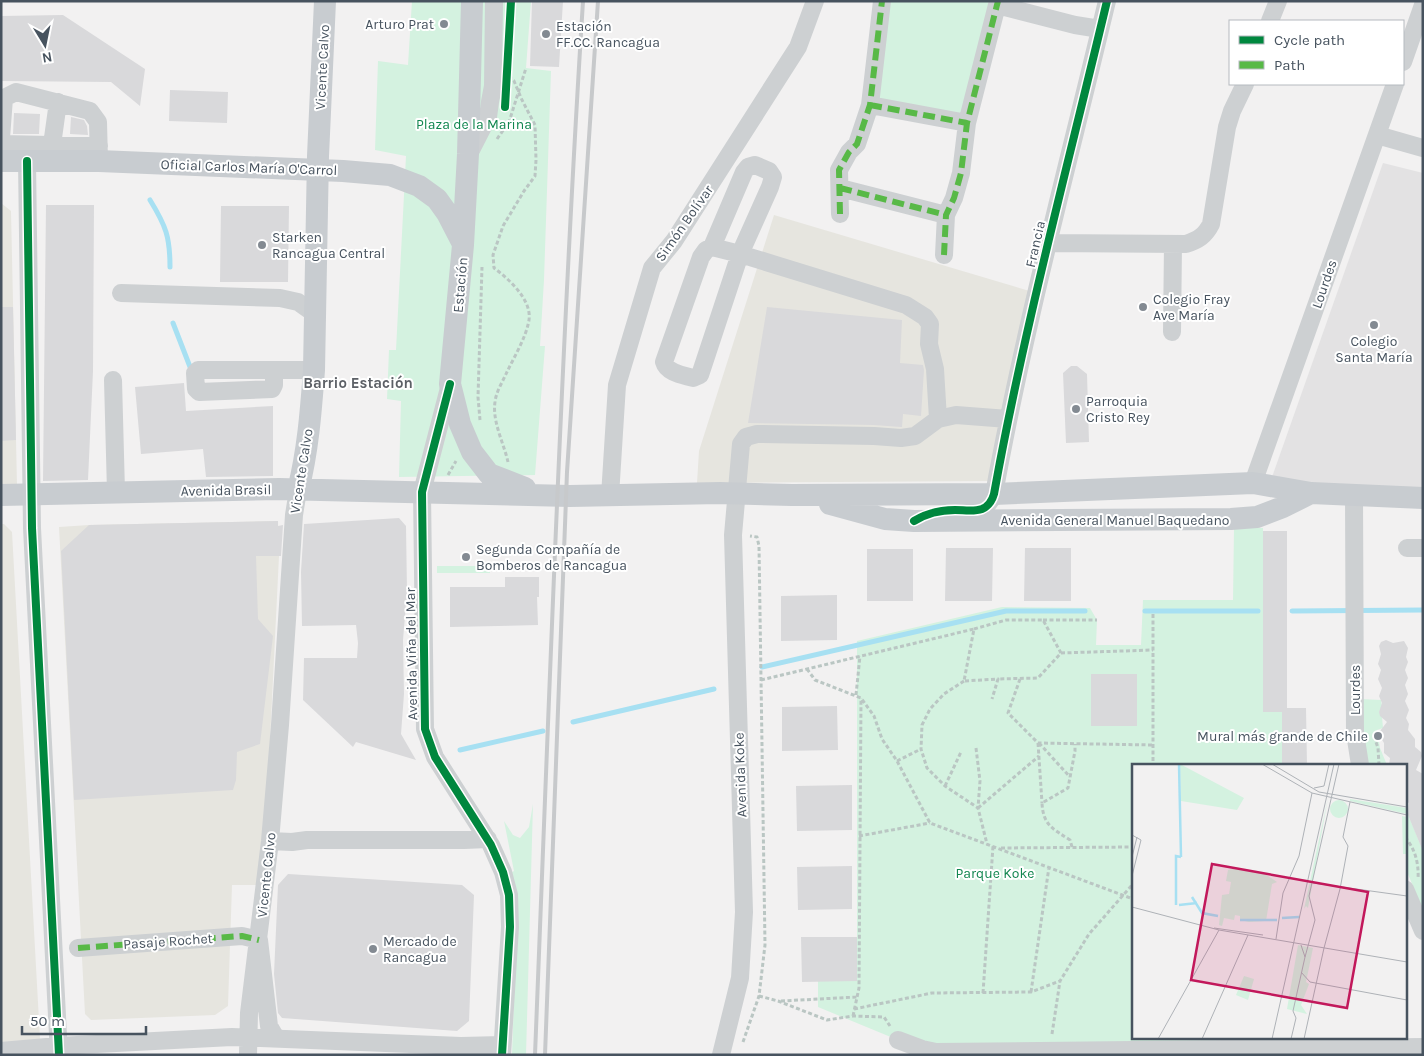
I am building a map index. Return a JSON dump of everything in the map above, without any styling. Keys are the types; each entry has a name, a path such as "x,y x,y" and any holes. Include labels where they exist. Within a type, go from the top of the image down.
{"main road":[{"name":"Vicente Calvo","path":"298,490 302,473 314,370 318,170 325,1"},
{"name":"Estación","path":"472,1 468,154 463,245 450,384 460,424 472,452 489,474 526,489 570,496"},
{"name":"Oficial Carlos María O'Carrol","path":"1,161 27,161 99,154 390,175 419,186 437,199 447,213 463,245"},
{"name":"Avenida General Manuel Baquedano","path":"570,496 994,494 1253,483 1311,493 1423,498"},
{"name":"Avenida Brasil","path":"1,495 298,490 570,496"},
{"name":"Avenida General Manuel Baquedano","path":"792,495 885,519 914,521 1231,519 1257,517 1311,493"}],"street":[{"path":"468,154 488,117 492,86 494,1"},
{"name":"Simón Bolívar","path":"610,496 617,385 652,268 674,241 798,47 815,1"},
{"path":"840,214 839,170 849,152 857,144 870,105 882,1"},
{"name":"Francia","path":"994,494 1008,418 1048,243 1107,1"},
{"path":"1270,20 1278,1"},
{"path":"944,255 946,214 954,198 961,173 967,123 998,3 1075,25 1100,29"},
{"path":"1404,59 1423,5"},
{"path":"1048,243 1186,244 1198,240 1207,232 1211,224 1227,127 1232,111 1245,85"},
{"name":"Lourdes","path":"1253,483 1395,85"},
{"path":"1,138 4,98 16,92 90,111 98,122 99,154 52,145 1,144"},
{"path":"52,145 58,102"},
{"path":"870,105 967,123"},
{"path":"1377,135 1423,148"},
{"path":"27,161 31,494 58,1050"},
{"path":"755,165 768,171 772,177 770,187 740,254 700,375 693,378 669,370 664,362 701,257 706,250 712,247 744,172 748,167 755,165"},
{"path":"840,188 946,214"},
{"path":"1172,332 1173,244"},
{"path":"712,247 906,305 925,317 930,324 928,344 935,369 938,419 956,415 1008,418"},
{"path":"280,298 298,293 316,284"},
{"path":"121,293 280,298 298,302 315,314"},
{"path":"274,370 314,370"},
{"path":"113,380 116,492"},
{"name":"Avenida Viña del Mar","path":"450,384 432,492 425,729 435,757 488,839 503,872 509,895 510,927 502,1050"},
{"name":"Avenida Koke","path":"721,1055 740,978 744,912 733,535 741,444 746,437 757,434 901,438 915,436 938,419"},
{"name":"Vicente Calvo","path":"247,1046 270,841 294,515 298,490"},
{"name":"Avenida General Manuel Baquedano","path":"914,521 925,514 984,509 990,504 994,494"},
{"name":"Lourdes","path":"1354,495 1355,733 1360,764"},
{"path":"270,841 488,839"},
{"path":"1411,885 1417,930"},
{"name":"Pasaje Rochet","path":"78,948 242,936 259,940"},
{"name":"Vicente Calvo","path":"259,940 269,1026 304,1055"},
{"path":"1,1050 247,1046 284,1039 455,1050 502,1050"},
{"path":"898,1040 936,1052 1018,1054 1049,1052 1315,1052 1423,1048"}],"path":[{"path":"507,67 507,80 514,81 535,125 537,140 535,176 503,226 493,256 494,268 508,278 525,302 529,314 526,332 496,394 494,406 496,421 505,449 513,485"},
{"path":"494,145 509,122 526,68"},
{"path":"481,425 478,397 482,261"},
{"path":"432,492 457,460 472,452"},
{"path":"733,535 757,537 759,546 761,680 764,945 759,996 740,1049"},
{"path":"1153,614 1153,764"},
{"path":"761,680 1006,620 1096,620"},
{"path":"1043,620 1061,652"},
{"path":"964,681 974,629"},
{"path":"978,808 945,786 926,768 921,749 922,725 930,709 944,694 964,681 1038,678 1061,652 1153,650"},
{"path":"856,695 860,656"},
{"path":"807,669 815,680 861,698 874,716 882,739 897,761 930,823"},
{"path":"1020,679 1008,713 1070,777"},
{"path":"992,698 998,680"},
{"path":"853,1016 859,988 861,698"},
{"path":"1038,743 1153,745"},
{"path":"1038,743 1042,814 1049,826 1070,840 1072,847"},
{"path":"1042,802 1068,788 1076,751 1075,744"},
{"path":"976,748 980,781 978,808 987,844"},
{"path":"897,761 921,749"},
{"path":"945,786 961,752"},
{"path":"978,808 1039,756"},
{"path":"859,836 930,823 1132,899"},
{"path":"1406,839 1417,861 1411,885"},
{"path":"982,992 994,846"},
{"path":"999,848 1132,847"},
{"path":"1031,992 1049,867"},
{"path":"1049,1052 1060,980 1089,934 1132,885"},
{"path":"854,1009 932,994 1031,992 1060,980"},
{"path":"759,996 778,1001 827,1020 853,1016 884,1017 898,1040"},
{"path":"778,1001 857,997"}],"shaded area":[{"name":"Colegio Santa María","path":"1383,163 1423,173 1423,493 1321,488 1272,477"},
{"path":"1,203 11,211 17,486 1,486"},
{"path":"774,215 1033,292 990,481 697,483 699,451"},
{"path":"278,521 279,556 268,781 260,885 232,885 228,1006 215,1015 91,1020 85,1014 59,527"},
{"path":"1,524 4,524 12,532 40,1039 34,1046 1,1048"}],"green space":[{"name":"Plaza de la Marina","path":"412,1 531,1 526,68 551,71 540,346 545,346 535,475 399,477 401,401 387,399 389,350 396,350 406,156 375,150 378,61 408,65"},
{"path":"886,1 991,1 966,118 874,103"},
{"name":"Parque Koke","path":"1234,528 1263,528 1263,712 1282,712 1282,764 1132,764 1132,1038 1243,1038 1231,1050 936,1052 898,1040 818,1007 818,981 857,981 857,641 1002,607 1090,608 1097,620 1096,645 1141,645 1143,600 1233,600"},
{"path":"437,566 490,566 490,573 437,573"},
{"path":"1360,699 1381,700 1382,706 1379,712 1382,717 1383,728 1377,730 1380,748 1387,764 1367,764"},
{"path":"533,804 526,1055 512,1055 516,941 510,873 514,871 504,821 513,835 520,838 529,827"},
{"path":"1406,809 1423,851 1423,910 1406,869"}],"building":[{"name":"Estación FF.CC. Rancagua","path":"532,1 563,1 559,67 530,66"},
{"path":"63,15 145,69 140,106 111,82 1,81 1,16"},
{"path":"170,90 228,92 227,123 169,121"},
{"path":"14,113 40,114 39,134 13,134"},
{"path":"71,117 84,120 88,135 70,134"},
{"path":"46,205 94,205 93,371 88,480 43,481"},
{"path":"221,206 289,206 288,282 220,282"},
{"path":"1,307 13,307 16,440 1,441"},
{"path":"767,307 902,320 900,363 923,365 924,370 921,416 903,414 902,427 748,423"},
{"name":"Parroquia Cristo Rey","path":"1071,366 1077,366 1087,374 1089,442 1066,443 1063,373"},
{"path":"184,383 186,411 273,406 273,476 206,477 203,449 141,454 135,387"},
{"path":"399,518 406,526 407,592 403,640 404,694 401,734 416,760 356,742 353,747 303,700 304,658 357,658 358,643 356,625 302,626 301,572 304,524"},
{"path":"278,521 278,526 283,525 281,556 256,556 258,619 273,636 260,744 237,752 236,780 233,790 74,800 61,551 89,525"},
{"path":"1263,531 1287,531 1287,708 1306,708 1307,764 1282,764 1282,712 1263,712"},
{"path":"946,548 993,548 992,601 945,601"},
{"path":"1025,548 1071,548 1071,601 1024,601"},
{"path":"867,549 913,549 913,601 867,601"},
{"path":"505,577 539,577 539,597 537,597 538,625 450,627 450,587 505,587"},
{"path":"837,595 837,640 781,641 781,596"},
{"path":"1386,640 1393,643 1404,641 1408,648 1406,657 1408,662 1405,670 1408,678 1405,685 1408,694 1405,701 1409,710 1406,718 1409,724 1408,730 1415,739 1415,747 1421,752 1422,756 1416,770 1423,774 1422,849 1408,815 1406,764 1389,764 1390,758 1384,753 1384,743 1379,735 1387,722 1380,716 1379,712 1382,703 1379,696 1382,688 1378,679 1381,670 1378,664 1381,654 1379,646 1381,642"},
{"path":"1091,674 1137,674 1137,726 1091,726"},
{"path":"837,706 838,750 782,751 782,707"},
{"path":"852,785 852,830 797,831 796,786"},
{"path":"852,866 852,909 798,910 797,867"},
{"name":"Mercado de Rancagua","path":"288,874 462,885 474,895 469,1021 457,1031 282,1018 278,1013 274,974 278,885"},
{"path":"801,937 857,937 857,981 802,982"}],"waterway":[{"path":"150,200 166,232 170,267"},
{"path":"173,323 192,372"},
{"path":"1292,611 1423,610"},
{"path":"762,667 1006,611 1085,611"},
{"path":"1145,611 1258,611"},
{"path":"573,722 714,689"},
{"path":"460,750 543,731"}],"railway":[{"path":"535,1055 562,396 583,1"},
{"path":"545,1055 567,472 598,1"}],"marked path":[{"path":"840,214 839,170 849,152 857,144 870,105 882,1"},
{"path":"944,255 946,215 954,198 961,173 967,123 998,1"},
{"path":"870,105 967,123"},
{"path":"840,188 946,215"},
{"path":"78,948 242,936 259,940"}],"cycle path":[{"path":"505,107 511,1"},
{"path":"914,521 939,511 979,510 988,505 993,497 1047,247 1107,1"},
{"path":"27,161 32,528 59,1055"},
{"path":"450,384 422,492 425,729 435,757 491,845 503,872 509,895 510,927 502,1055"}],"place":[{"name":"Arturo Prat","path":"444,24"},
{"name":"Estación FF.CC. Rancagua","path":"546,34"},
{"name":"Starken Rancagua Central","path":"262,245"},
{"name":"Colegio Fray Ave María","path":"1143,307"},
{"name":"Colegio Santa María","path":"1374,325"},
{"name":"Parroquia Cristo Rey","path":"1076,409"},
{"name":"Segunda Compañía de Bomberos de Rancagua","path":"466,557"},
{"name":"Mural más grande de Chile","path":"1378,736"},
{"name":"Mercado de Rancagua","path":"373,949"}],"district":[{"name":"Barrio Estación","path":"358,383"}]}
